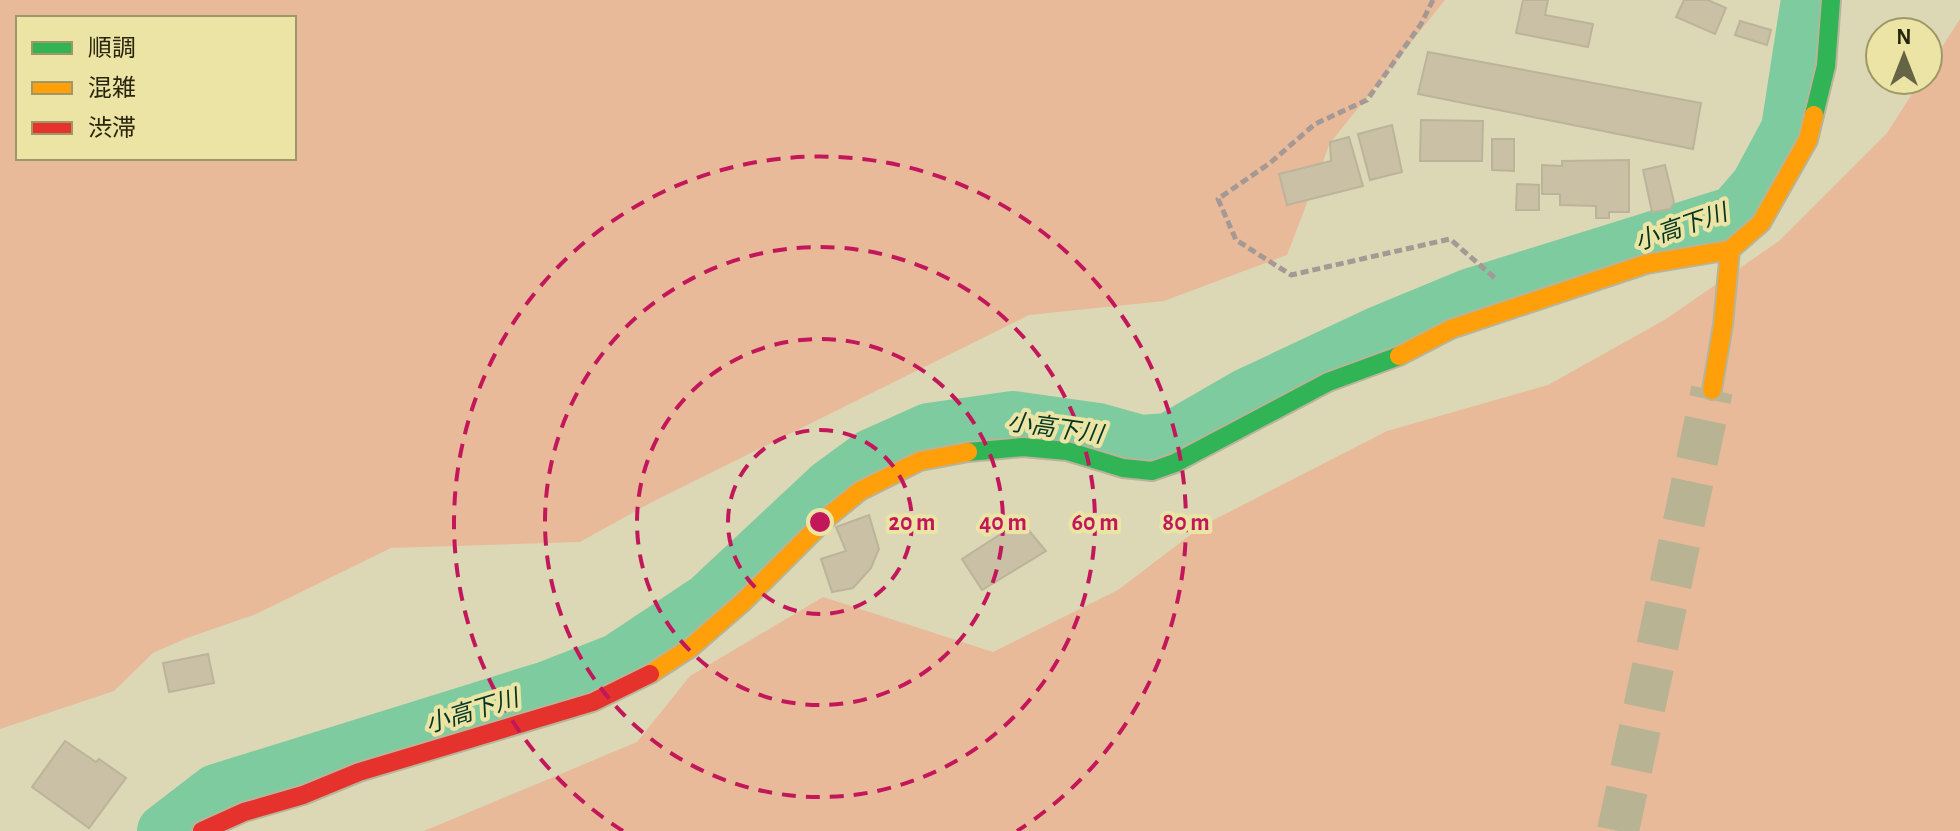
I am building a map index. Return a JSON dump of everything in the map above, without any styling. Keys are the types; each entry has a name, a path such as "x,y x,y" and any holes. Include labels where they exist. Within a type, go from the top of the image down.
{"street":[{"path":"202,831 244,812 303,795 359,772 593,702 647,676 690,648 743,602 828,517 860,491 920,461 977,450 1023,447 1067,451 1123,468 1152,471 1175,463 1328,382 1394,358 1451,329 1646,264 1730,250 1761,223 1808,140 1826,66 1831,0"},
{"path":"1712,390 1723,325 1730,250"}],"path":[{"path":"1433,0 1421,24 1367,100 1315,124 1270,163 1218,199 1236,240 1291,275 1450,239 1495,277 1502,311"}],"shaded area":[{"path":"0,0 1445,0 1330,143 1287,255 1164,301 1029,315 652,502 580,542 391,548 256,614 153,653 114,691 0,729"},
{"path":"1960,19 1960,831 424,831 637,742 690,676 823,597 993,652 1118,590 1202,526 1387,431 1548,385 1666,319 1779,241 1887,133 1911,96 1944,96 1944,44"}],"building":[{"path":"1523,0 1548,0 1545,15 1593,24 1588,47 1516,33"},
{"path":"1684,0 1708,0 1726,8 1715,34 1676,17"},
{"path":"1740,21 1771,30 1767,45 1735,35"},
{"path":"1428,52 1701,103 1693,149 1418,94"},
{"path":"1421,120 1483,121 1482,161 1420,161"},
{"path":"1392,125 1402,172 1370,180 1358,134"},
{"path":"1349,137 1363,186 1287,205 1279,174 1331,161 1330,142"},
{"path":"1492,139 1514,139 1514,171 1492,170"},
{"path":"1629,160 1629,212 1609,212 1609,218 1596,218 1596,206 1560,205 1560,194 1542,194 1542,165 1562,166 1562,161"},
{"path":"1665,165 1674,202 1670,209 1652,212 1643,170"},
{"path":"1517,184 1539,185 1539,210 1516,210"},
{"path":"869,515 879,549 871,568 853,588 832,592 821,559 846,551 836,527"},
{"path":"1021,521 1046,551 982,590 962,559"},
{"path":"208,654 214,683 169,692 163,663"},
{"path":"65,741 126,778 89,828 32,787"}],"waterway":[{"name":"小高下川","path":"164,831 216,791 547,688 618,660 708,600 830,486 871,456 929,430 1013,418 1098,430 1141,442 1169,440 1247,395 1379,333 1471,295 1734,213 1758,185 1788,129 1808,0"}],"tunnel":[{"path":"1618,831 1712,390"}],"traffic: fast":[{"path":"1814,115 1826,66 1831,0"},
{"path":"968,452 1023,447 1067,451 1123,468 1152,471 1175,463 1328,382 1399,356"}],"traffic: slow":[{"path":"1399,356 1451,329 1646,264 1730,250 1761,223 1808,140 1814,115"},
{"path":"1712,390 1723,325 1730,250"},
{"path":"650,674 690,648 743,602 828,517 860,491 920,461 968,452"}],"traffic: jam":[{"path":"202,831 244,812 303,795 359,772 593,702 650,674"}]}
